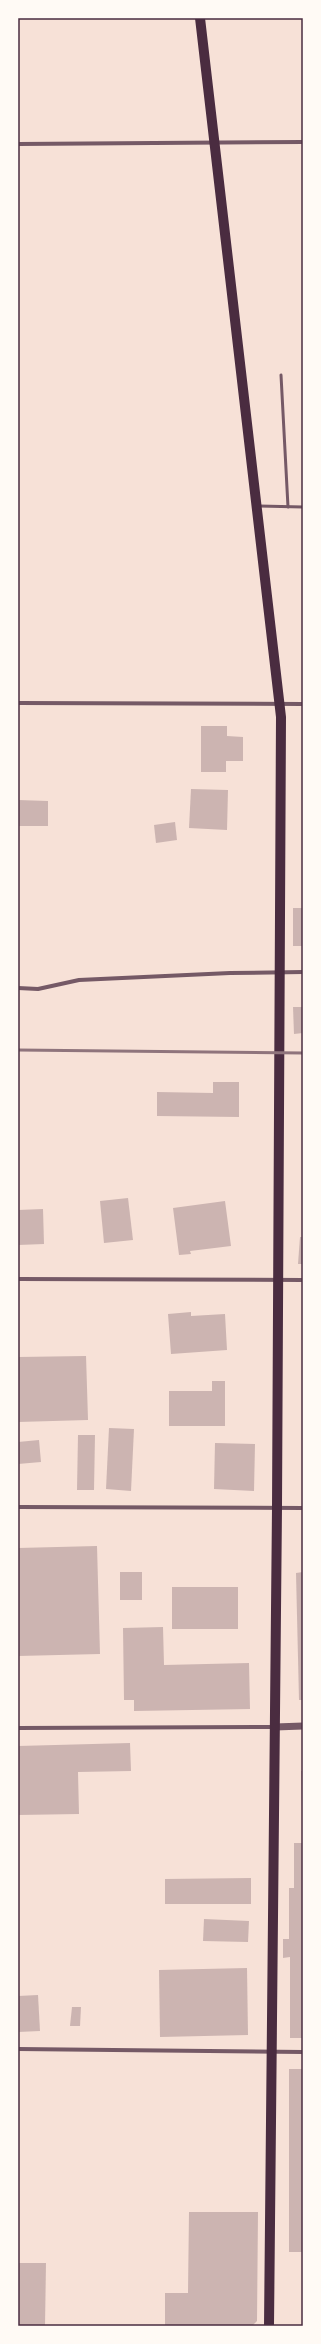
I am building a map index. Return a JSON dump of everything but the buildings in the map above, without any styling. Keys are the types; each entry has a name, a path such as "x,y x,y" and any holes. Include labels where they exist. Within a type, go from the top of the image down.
{"main road":[{"path":"200,18 279,704 282,781 269,2326"}],"street":[{"path":"18,144 303,142"},
{"path":"18,703 303,704"},
{"path":"18,988 38,989 79,980 230,973 280,974 303,972"},
{"path":"18,1279 303,1280"},
{"path":"18,1507 303,1508"},
{"path":"18,1728 303,1726"},
{"path":"18,2049 303,2052"}],"lane":[{"path":"281,375 288,507"},
{"path":"257,506 303,507"}],"railway":[{"path":"18,1050 303,1053"}]}
